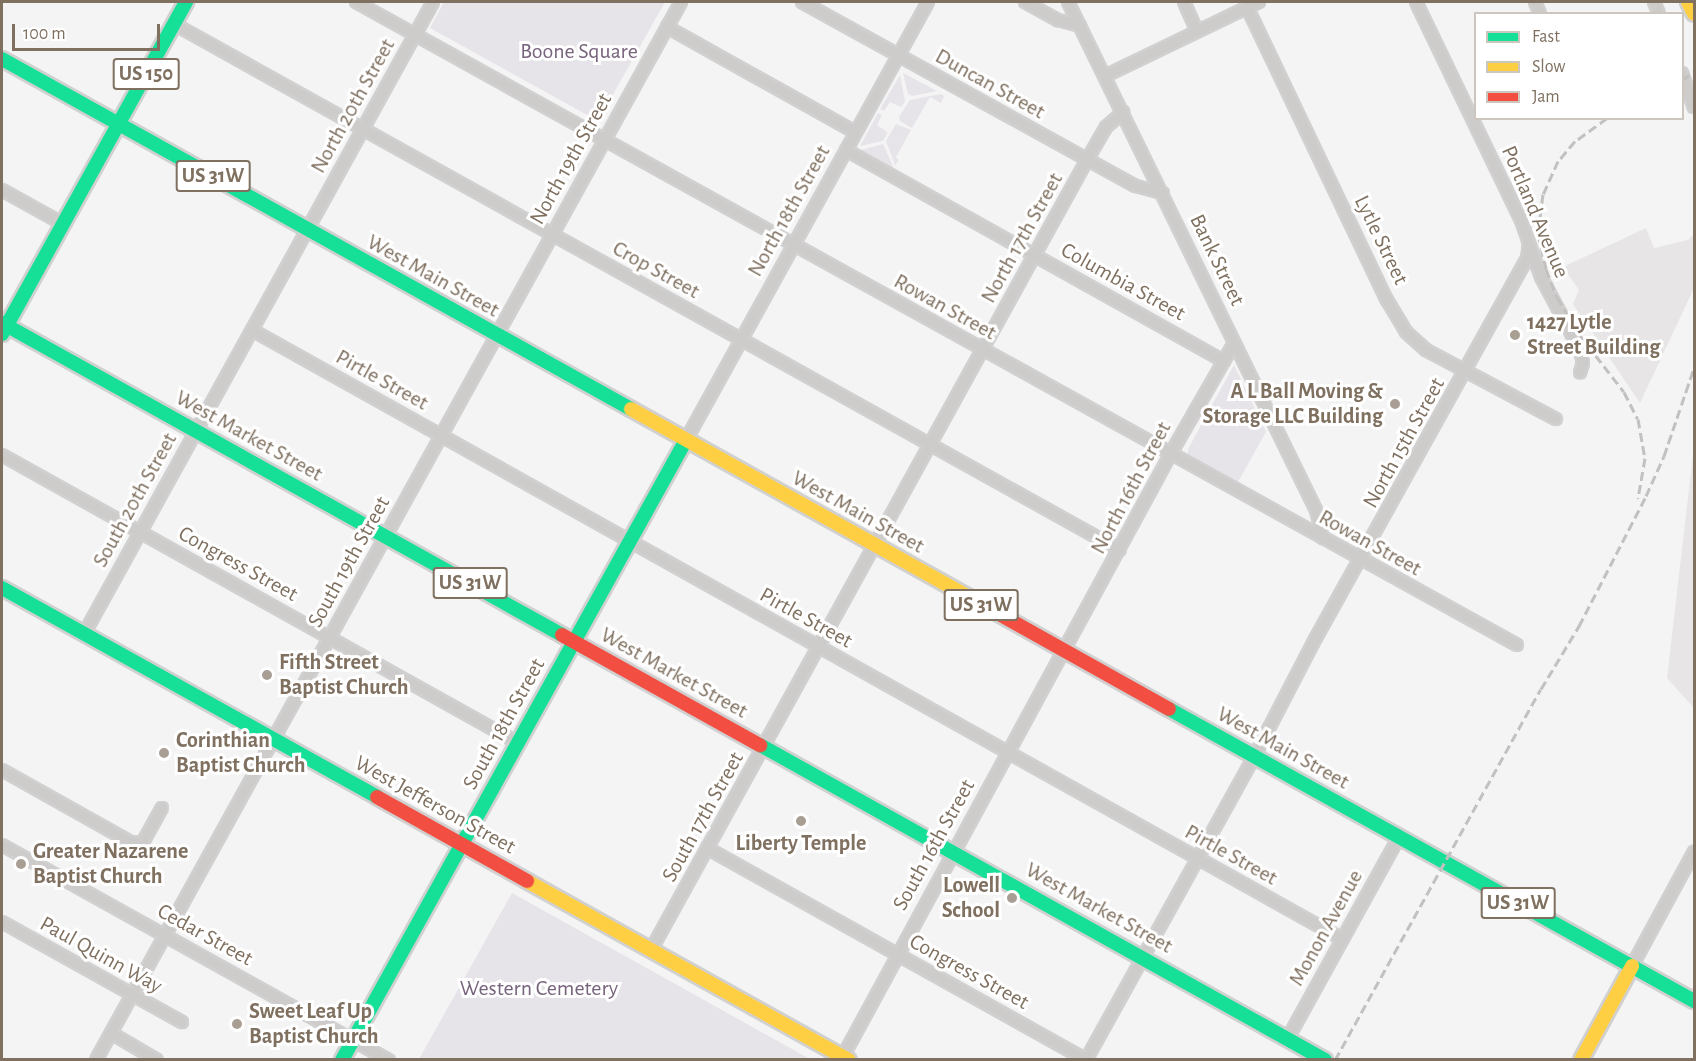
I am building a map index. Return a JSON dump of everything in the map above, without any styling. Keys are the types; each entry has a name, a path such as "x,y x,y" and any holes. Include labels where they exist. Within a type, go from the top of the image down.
{"main road":[{"name":"US 150","path":"3,328 186,2"},
{"path":"1688,2 1695,14"},
{"name":"West Main Street","path":"2,59 1695,1001"},
{"name":"West Market Street","path":"3,328 196,430 1325,1059"},
{"name":"South 18th Street","path":"342,1059 686,440"},
{"name":"West Jefferson Street","path":"2,588 844,1059"},
{"path":"1581,1059 1632,966"}],"street":[{"name":"Rowan Street","path":"356,2 1170,455 1517,645"},
{"name":"North 20th Street","path":"308,229 433,2"},
{"name":"North 19th Street","path":"497,335 681,2"},
{"name":"Duncan Street","path":"802,2 1136,186 1163,193"},
{"name":"North 18th Street","path":"686,440 928,2"},
{"path":"1024,2 1058,20 1080,26"},
{"name":"Bank Street","path":"1068,2 1229,329 1233,345 1316,510 1323,538"},
{"path":"1184,2 1197,31"},
{"path":"1105,76 1259,2"},
{"name":"Portland Avenue","path":"1416,2 1473,112"},
{"name":"Lytle Street","path":"1247,8 1396,316 1419,345 1556,419"},
{"name":"Crop Street","path":"174,24 1120,550"},
{"path":"667,27 855,132"},
{"path":"1684,76 1695,107"},
{"name":"North 17th Street","path":"874,545 1106,126 1124,112"},
{"name":"Portland Avenue","path":"1476,120 1529,243 1541,277 1580,350 1583,363 1580,373"},
{"name":"Columbia Street","path":"846,150 1224,361"},
{"path":"2,190 63,224"},
{"name":"South 20th Street","path":"84,633 308,229"},
{"name":"North 15th Street","path":"1086,1059 1145,957 1313,643 1527,259 1529,243"},
{"name":"Pirtle Street","path":"252,330 1342,939"},
{"name":"South 19th Street","path":"96,1059 497,335"},
{"name":"North 16th Street","path":"1064,651 1170,455 1233,345"},
{"name":"Congress Street","path":"2,455 518,743"},
{"name":"South 17th Street","path":"651,950 874,545"},
{"name":"South 16th Street","path":"844,1059 897,954 1064,651"},
{"path":"2,770 132,843 143,842 162,808"},
{"name":"Monon Avenue","path":"1288,1038 1400,837"},
{"name":"Cedar Street","path":"2,845 389,1059"},
{"name":"Congress Street","path":"707,848 1086,1059"},
{"path":"1632,966 1695,852"},
{"name":"Paul Quinn Way","path":"2,922 182,1022"},
{"path":"111,1032 157,1059"}],"shaded area":[{"path":"1646,228 1654,248 1688,240 1694,234 1694,288 1640,403 1573,304 1579,290 1563,267"},
{"path":"1694,446 1694,708 1667,678"}],"green space":[{"name":"Boone Square","path":"444,2 665,2 598,121 430,28"},
{"path":"903,73 937,91 912,96 908,94"},
{"path":"900,75 905,101 901,107 890,102 884,111 880,109"},
{"path":"941,94 944,96 941,103 930,97 912,128 900,121 899,117 910,100"},
{"path":"878,113 882,115 877,125 887,132 886,136 883,141 860,146"},
{"path":"896,124 911,130 896,157 899,160 895,165 886,141"},
{"path":"883,144 893,166 892,167 861,150"},
{"path":"1234,365 1266,432 1238,482 1188,454 1188,449"},
{"name":"Western Cemetery","path":"512,893 810,1059 419,1059"}],"railway":[{"path":"1684,79 1694,72"},
{"path":"1604,120 1575,141 1558,161 1543,194 1538,234 1546,269 1557,297 1579,334 1624,392 1638,419 1645,458 1638,498"},
{"path":"1335,1060 1541,689 1579,626 1664,456 1694,368"}],"traffic: fast":[{"path":"2,334 186,2"},
{"path":"2,59 631,409"},
{"path":"2,323 562,635"},
{"path":"342,1060 686,440"},
{"path":"2,588 377,797"},
{"path":"1169,709 1694,1001"},
{"path":"760,745 1325,1060"}],"traffic: slow":[{"path":"1688,2 1694,14"},
{"path":"631,409 983,605"},
{"path":"527,881 848,1060"},
{"path":"1581,1060 1632,966"}],"traffic: jam":[{"path":"983,605 1169,709"},
{"path":"562,635 760,745"},
{"path":"377,797 527,881"}],"place":[{"name":"1427 Lytle Street Building","path":"1515,335"},
{"name":"A L Ball Moving & Storage LLC Building","path":"1395,404"},
{"name":"Fifth Street Baptist Church","path":"267,675"},
{"name":"Corinthian Baptist Church","path":"164,753"},
{"name":"Liberty Temple","path":"801,821"},
{"name":"Greater Nazarene Baptist Church","path":"21,864"},
{"name":"Lowell School","path":"1012,898"},
{"name":"Sweet Leaf Up Baptist Church","path":"237,1024"}]}
